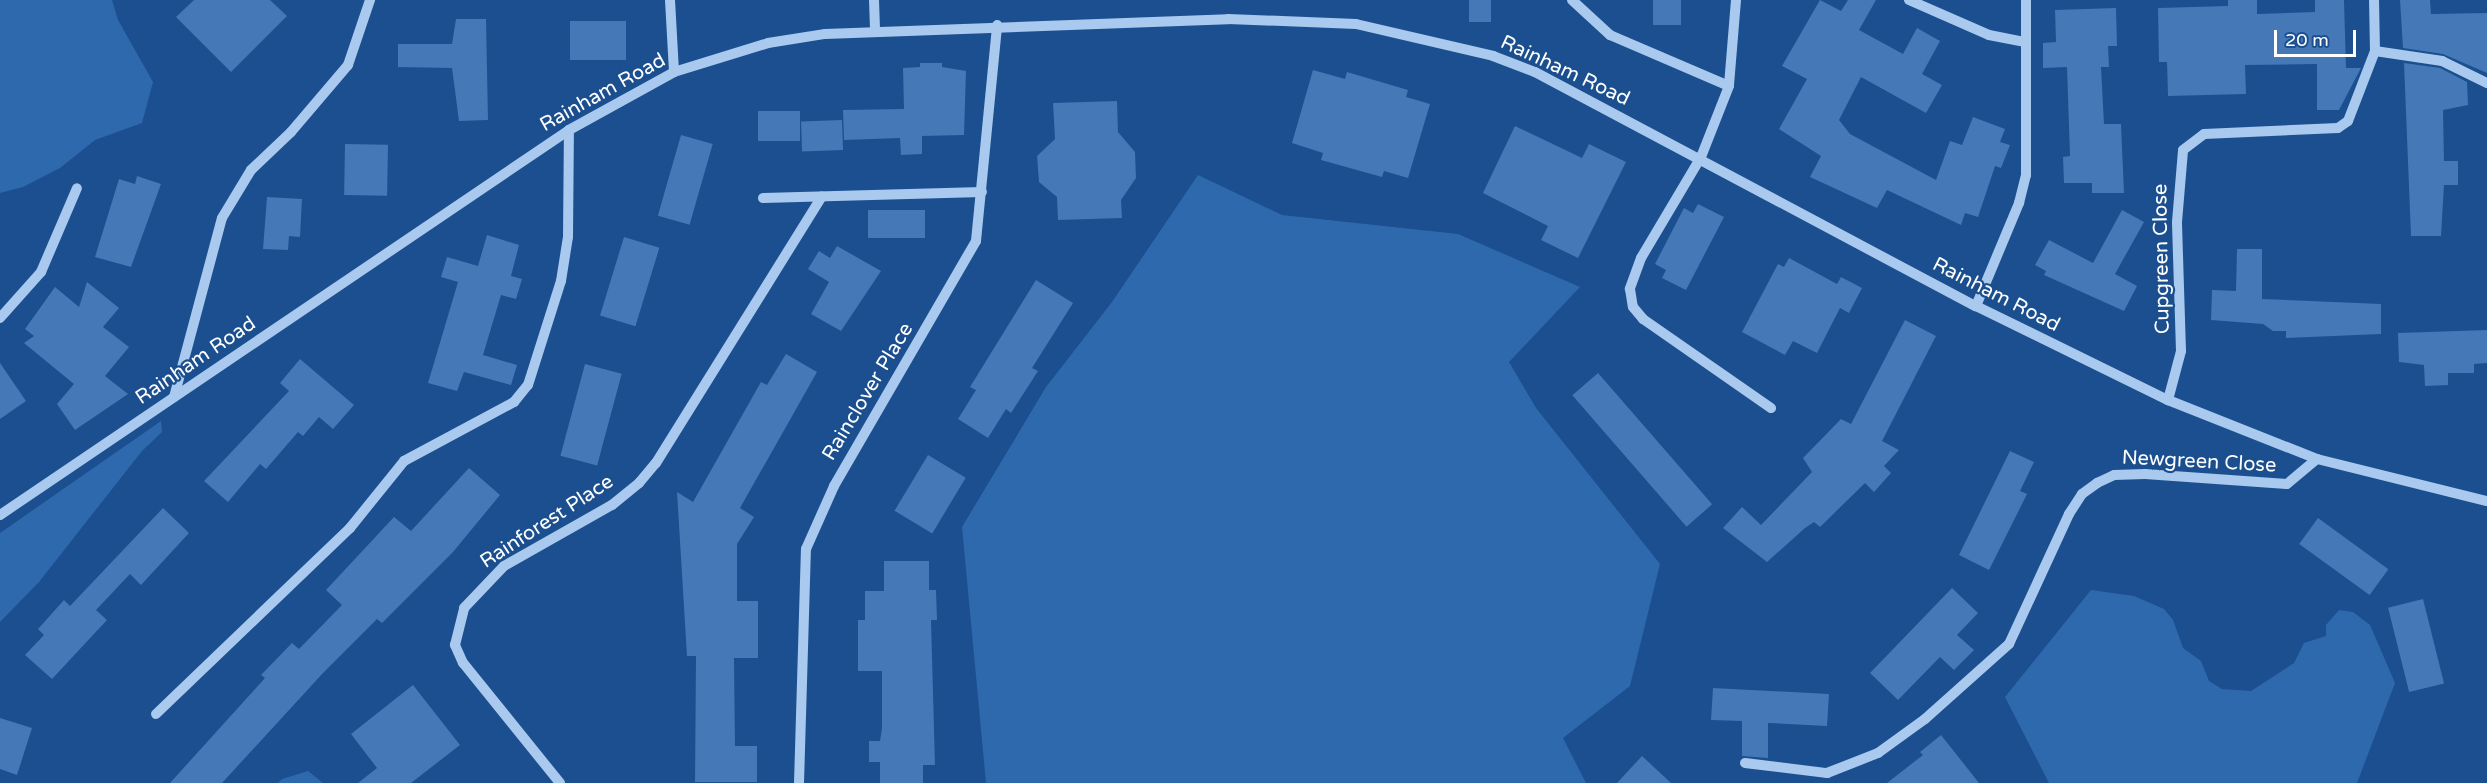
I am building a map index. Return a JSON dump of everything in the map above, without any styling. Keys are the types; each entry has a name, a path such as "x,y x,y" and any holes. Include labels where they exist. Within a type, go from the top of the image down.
{"street":[{"path":"174,397 222,218 250,170 291,132 348,64 370,0"},
{"path":"670,0 674,72"},
{"path":"874,0 875,32"},
{"path":"1572,0 1610,35 1729,86"},
{"path":"1736,0 1729,86 1701,157 1635,272 1633,307 1657,332 1771,408"},
{"path":"1909,0 1989,35 2025,42"},
{"path":"1976,306 2019,204 2026,175 2026,0"},
{"name":"Cupgreen Close","path":"2168,400 2181,351 2177,222 2183,150 2204,134 2338,128 2356,108 2375,51 2374,0"},
{"name":"Rainham Road","path":"0,515 569,130 674,72 768,44 875,32 1228,19 1356,24 1423,36 1535,72 1701,157 1976,306 2168,400 2317,459 2487,501"},
{"name":"Rainclover Place","path":"799,783 806,549 834,486 966,263 976,241 997,26"},
{"path":"2375,51 2442,61 2487,83"},
{"path":"156,714 350,528 404,461 514,402 528,385 561,281 568,237 569,130"},
{"path":"0,318 42,272 77,188"},
{"path":"763,198 982,192"},
{"name":"Rainforest Place","path":"560,783 463,663 455,645 464,608 504,566 603,510 639,483 656,463 822,196"},
{"name":"Newgreen Close","path":"1746,763 1827,773 1878,753 1925,719 2009,644 2069,514 2082,494 2097,483 2114,476 2145,474 2287,484 2317,459"}],"shaded area":[{"path":"0,0 112,0 118,20 153,82 142,123 95,140 60,168 23,187 0,193"},
{"path":"1198,175 1282,215 1458,234 1580,287 1509,362 1536,408 1660,564 1630,686 1563,738 1586,783 986,783 962,527 1046,387 1112,302"},
{"path":"161,421 162,432 142,451 39,582 0,622 0,533"},
{"path":"2091,590 2134,596 2164,609 2173,620 2183,648 2201,661 2209,681 2222,689 2251,691 2294,663 2304,643 2326,636 2326,625 2339,610 2353,612 2370,625 2395,683 2357,783 2049,783 2005,697"},
{"path":"308,771 323,783 278,783 282,779"}],"building":[{"path":"194,0 270,0 287,16 231,72 176,17"},
{"path":"1469,0 1491,0 1491,22 1469,22"},
{"path":"1653,0 1681,0 1681,25 1653,25"},
{"path":"1820,0 1841,11 1848,0 1876,0 1859,30 1903,54 1917,28 1940,41 1922,74 1942,85 1926,113 1861,77 1839,120 1850,134 1936,180 1950,141 1962,145 1973,117 2005,129 2000,142 2010,145 2001,168 1995,166 1978,217 1965,213 1961,225 1887,190 1877,208 1810,177 1821,156 1779,129 1807,79 1782,66"},
{"path":"2228,0 2257,0 2257,14 2315,12 2315,0 2344,0 2346,68 2361,68 2339,110 2317,110 2317,64 2245,65 2246,94 2168,96 2167,62 2159,62 2158,8 2228,6"},
{"path":"2400,0 2430,0 2431,14 2487,13 2487,73 2443,54 2403,48"},
{"path":"2116,8 2117,46 2108,46 2109,67 2101,67 2104,124 2121,124 2124,193 2092,193 2092,183 2064,183 2063,157 2070,156 2067,67 2043,68 2043,43 2056,42 2055,10"},
{"path":"456,19 486,19 488,120 459,121 452,68 398,67 398,44 452,44"},
{"path":"570,21 626,21 626,60 570,60"},
{"path":"920,63 942,63 942,67 966,71 964,135 922,136 922,154 901,155 900,138 844,140 843,110 904,109 903,68 920,67"},
{"path":"2404,63 2440,68 2467,82 2468,105 2443,110 2444,161 2458,161 2458,185 2444,185 2441,236 2411,236"},
{"path":"1313,70 1345,79 1347,72 1408,90 1406,97 1430,104 1408,178 1384,171 1382,177 1321,160 1323,153 1292,143"},
{"path":"1117,101 1118,132 1135,152 1136,178 1121,200 1122,218 1058,220 1057,197 1039,182 1037,156 1055,139 1053,103"},
{"path":"758,111 800,111 800,141 758,141"},
{"path":"842,120 843,150 802,151 801,121"},
{"path":"1515,126 1582,158 1589,144 1626,162 1578,258 1541,240 1548,226 1483,193"},
{"path":"681,135 713,144 690,225 658,216"},
{"path":"345,144 388,145 387,196 344,195"},
{"path":"137,176 161,184 131,267 95,257 119,179 135,184"},
{"path":"267,197 302,199 300,237 289,236 288,250 263,249"},
{"path":"1698,204 1724,217 1686,290 1662,278 1666,270 1655,264 1684,208 1693,213"},
{"path":"868,210 925,210 925,238 868,238"},
{"path":"2122,210 2144,222 2115,274 2137,286 2124,311 2044,275 2046,271 2035,265 2049,240 2093,263"},
{"path":"487,235 519,245 511,276 522,279 516,299 501,295 483,355 517,365 511,385 464,372 457,391 428,383 458,282 441,277 447,257 478,266"},
{"path":"624,237 659,248 635,326 600,315"},
{"path":"837,246 881,271 841,331 811,314 829,282 808,269 819,251 830,258"},
{"path":"2237,249 2262,249 2262,299 2381,304 2381,334 2286,338 2286,331 2273,331 2263,324 2211,320 2212,290 2236,291"},
{"path":"1789,258 1837,284 1841,277 1862,288 1849,313 1840,308 1817,353 1793,341 1785,355 1742,332 1778,264 1784,267"},
{"path":"1036,280 1073,303 1032,368 1038,371 1011,413 1006,409 988,438 958,419 976,390 970,387"},
{"path":"87,282 119,308 103,327 129,347 105,376 128,394 75,430 57,404 74,384 24,343 34,336 25,329 55,287 79,307"},
{"path":"1905,320 1936,336 1882,441 1899,450 1884,466 1891,473 1874,492 1865,483 1820,527 1814,522 1767,562 1723,528 1742,507 1761,525 1812,472 1803,458 1841,419 1851,424"},
{"path":"2487,330 2487,363 2474,364 2474,373 2448,373 2448,385 2425,386 2424,365 2399,362 2398,333"},
{"path":"786,354 817,372 740,508 754,517 737,544 737,601 758,601 758,658 734,658 735,746 757,746 757,782 695,782 696,656 687,656 677,492 693,502 761,382 767,385"},
{"path":"300,359 354,405 333,429 319,417 303,436 298,432 266,469 260,464 228,502 204,481 289,391 280,383"},
{"path":"0,363 26,401 0,419"},
{"path":"585,364 622,374 597,466 560,456"},
{"path":"1598,373 1712,504 1686,527 1572,395"},
{"path":"2010,451 2034,462 2020,491 2027,494 1989,570 1959,555"},
{"path":"928,455 966,478 932,533 895,511"},
{"path":"469,468 500,495 453,552 382,623 377,619 323,673 222,783 170,783 265,678 261,675 292,643 299,649 342,605 326,590 394,517 411,531"},
{"path":"163,508 189,533 141,585 130,574 96,610 107,620 52,679 25,655 44,635 38,629 64,600 70,606"},
{"path":"2318,518 2388,569 2370,595 2299,544"},
{"path":"884,561 929,561 929,590 936,590 937,620 931,620 935,765 923,765 923,783 880,783 880,762 869,762 869,741 880,741 882,728 882,671 858,671 858,620 865,620 865,591 884,591"},
{"path":"1952,588 1978,613 1957,635 1974,650 1954,670 1940,657 1898,700 1870,673"},
{"path":"2423,599 2444,683 2409,692 2388,608"},
{"path":"413,685 460,745 411,783 358,783 377,768 351,734"},
{"path":"1713,688 1829,694 1827,726 1768,723 1768,758 1742,756 1742,721 1711,720"},
{"path":"0,718 32,728 17,775 0,769"},
{"path":"1941,735 1979,783 1887,783 1923,755 1920,752"},
{"path":"1642,756 1671,783 1617,783"}]}
